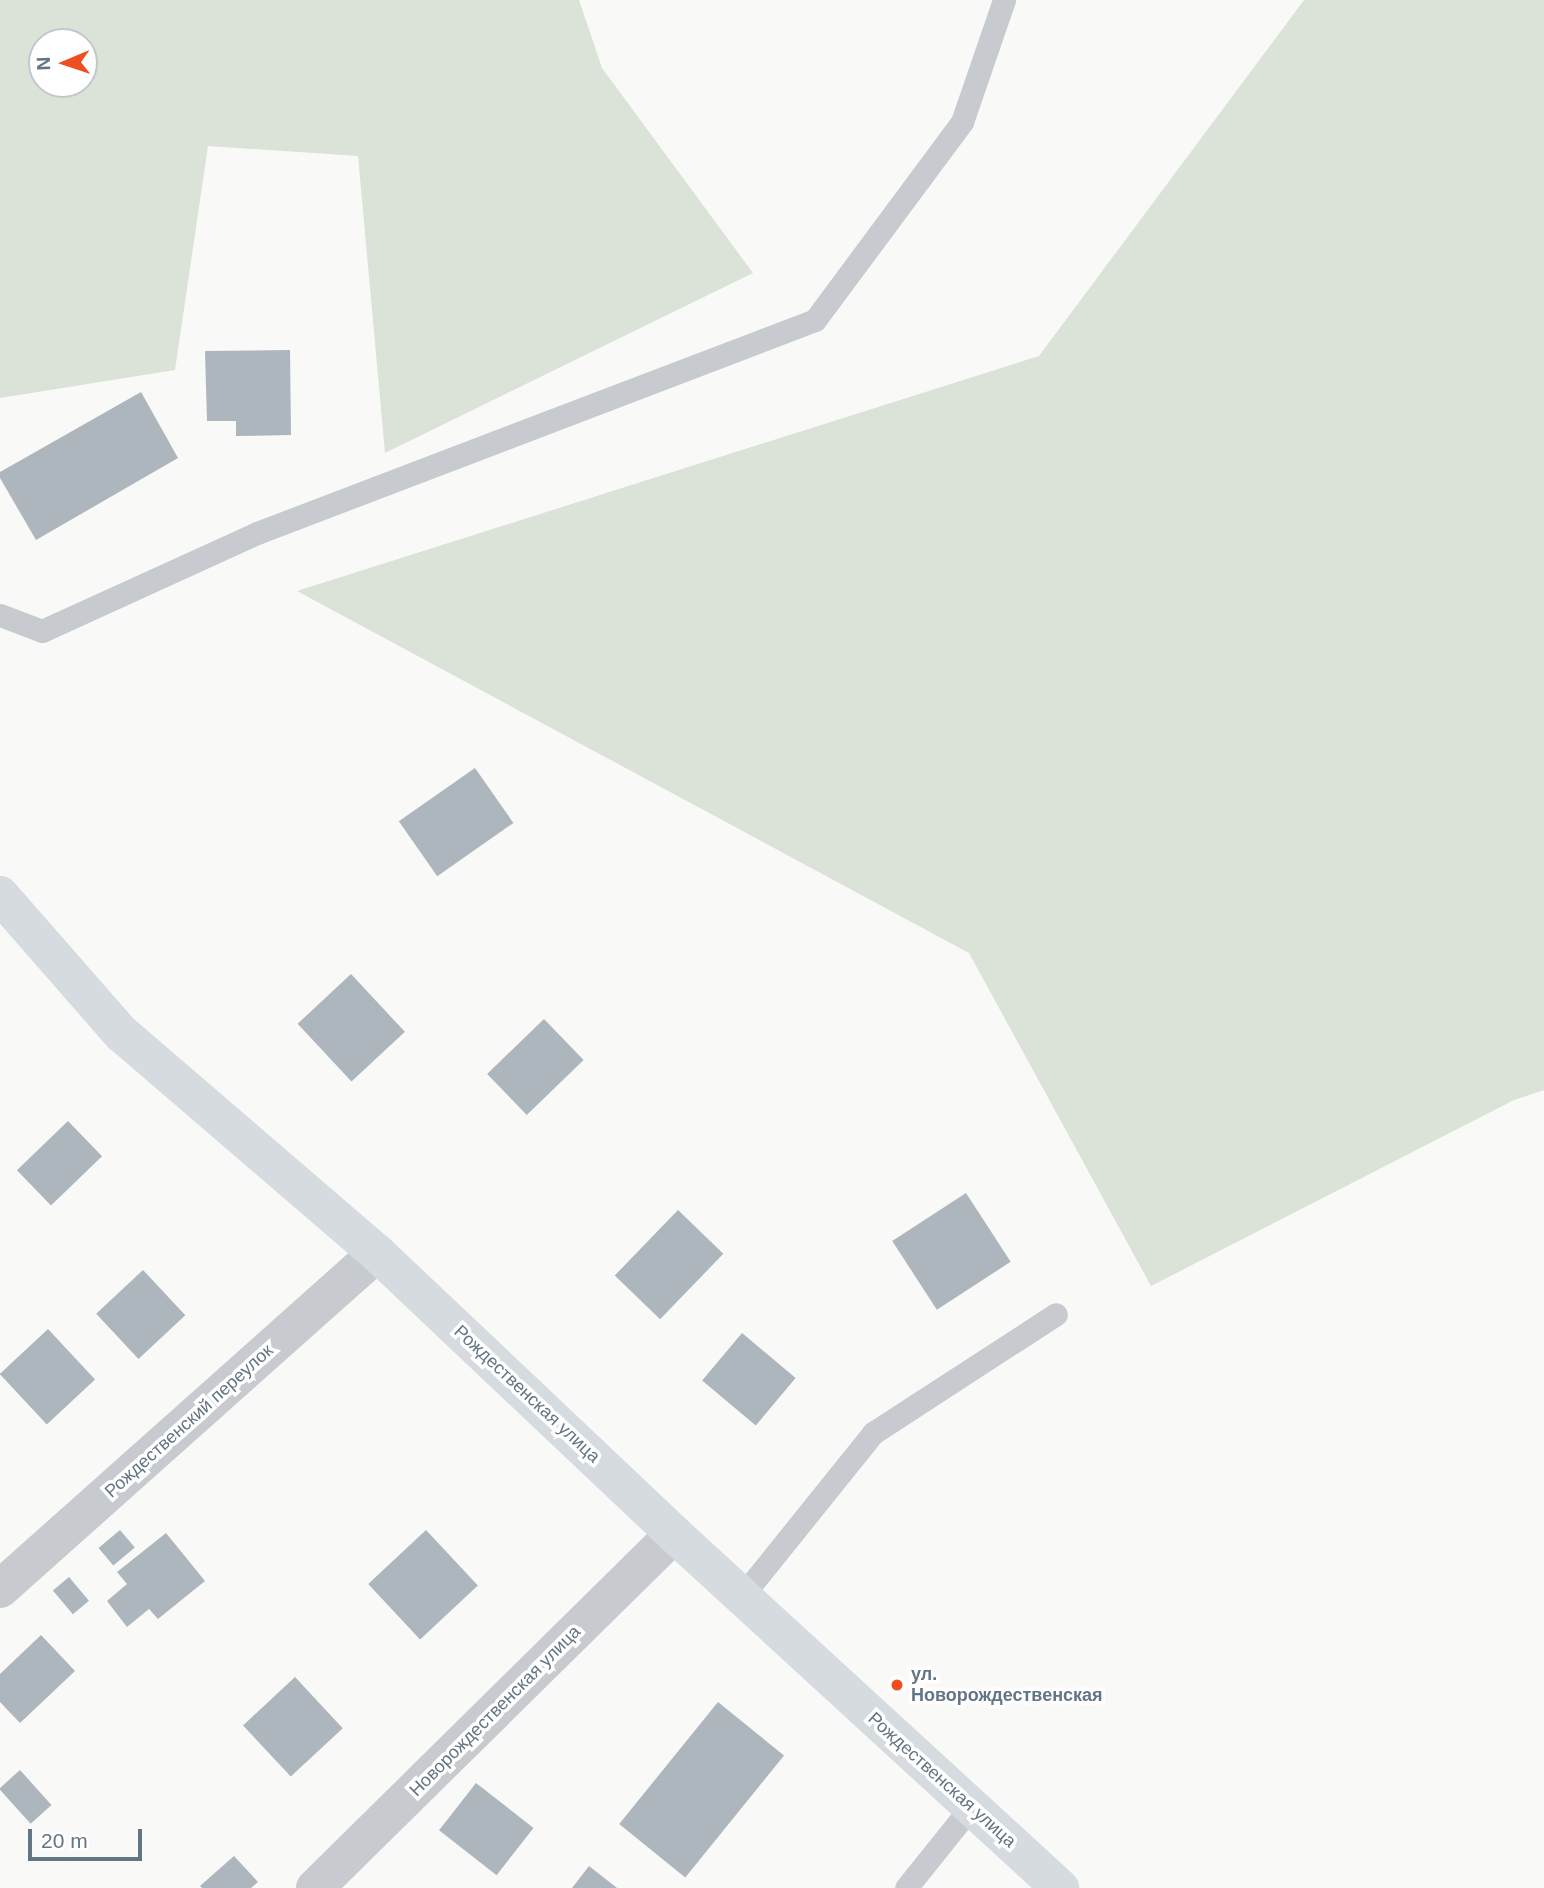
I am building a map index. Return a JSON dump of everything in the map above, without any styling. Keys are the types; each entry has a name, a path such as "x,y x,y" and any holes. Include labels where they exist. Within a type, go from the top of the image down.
{"street":[{"name":"Рождественская улица","path":"0,895 121,1033 377,1253 674,1534 1060,1888"},
{"name":"Рождественский переулок","path":"0,1589 377,1253"},
{"name":"Новорождественская улица","path":"315,1888 674,1534"}],"lane":[{"path":"0,615 42,631 257,533 815,320 962,122 1004,0"},
{"path":"741,1596 873,1433 1056,1314"},
{"path":"906,1888 971,1807"}],"shaded area":[{"path":"0,0 579,0 602,68 753,273 385,453 358,156 208,146 175,370 0,398"},
{"path":"1304,0 1544,0 1544,1090 1514,1100 1151,1286 969,953 297,591 1039,356"}],"building":[{"path":"290,350 291,435 236,436 236,421 207,421 205,351"},
{"path":"141,392 178,458 36,540 0,478 0,472"},
{"path":"475,768 513,823 437,876 399,821"},
{"path":"351,974 405,1032 351,1082 298,1024"},
{"path":"544,1019 584,1060 527,1115 487,1074"},
{"path":"68,1121 102,1156 51,1206 17,1170"},
{"path":"966,1193 1011,1262 937,1310 892,1241"},
{"path":"678,1210 723,1254 660,1319 615,1275"},
{"path":"143,1270 185,1315 138,1359 96,1314"},
{"path":"48,1329 95,1379 47,1424 0,1374"},
{"path":"742,1333 796,1378 756,1425 702,1380"},
{"path":"120,1530 135,1548 113,1566 99,1548"},
{"path":"426,1530 478,1586 420,1639 368,1584"},
{"path":"166,1533 205,1581 158,1619 149,1609 127,1627 107,1601 127,1584 117,1572"},
{"path":"69,1577 89,1601 73,1614 53,1590"},
{"path":"41,1635 75,1671 20,1723 0,1702 0,1674"},
{"path":"295,1677 343,1728 291,1777 243,1725"},
{"path":"718,1702 784,1755 685,1878 619,1824"},
{"path":"20,1770 51,1805 31,1824 0,1790"},
{"path":"476,1783 534,1828 497,1875 439,1830"},
{"path":"234,1856 258,1882 251,1888 200,1886"},
{"path":"589,1866 617,1888 572,1888"}],"place":[{"name":"ул. Новорождественская","path":"897,1685"}]}
